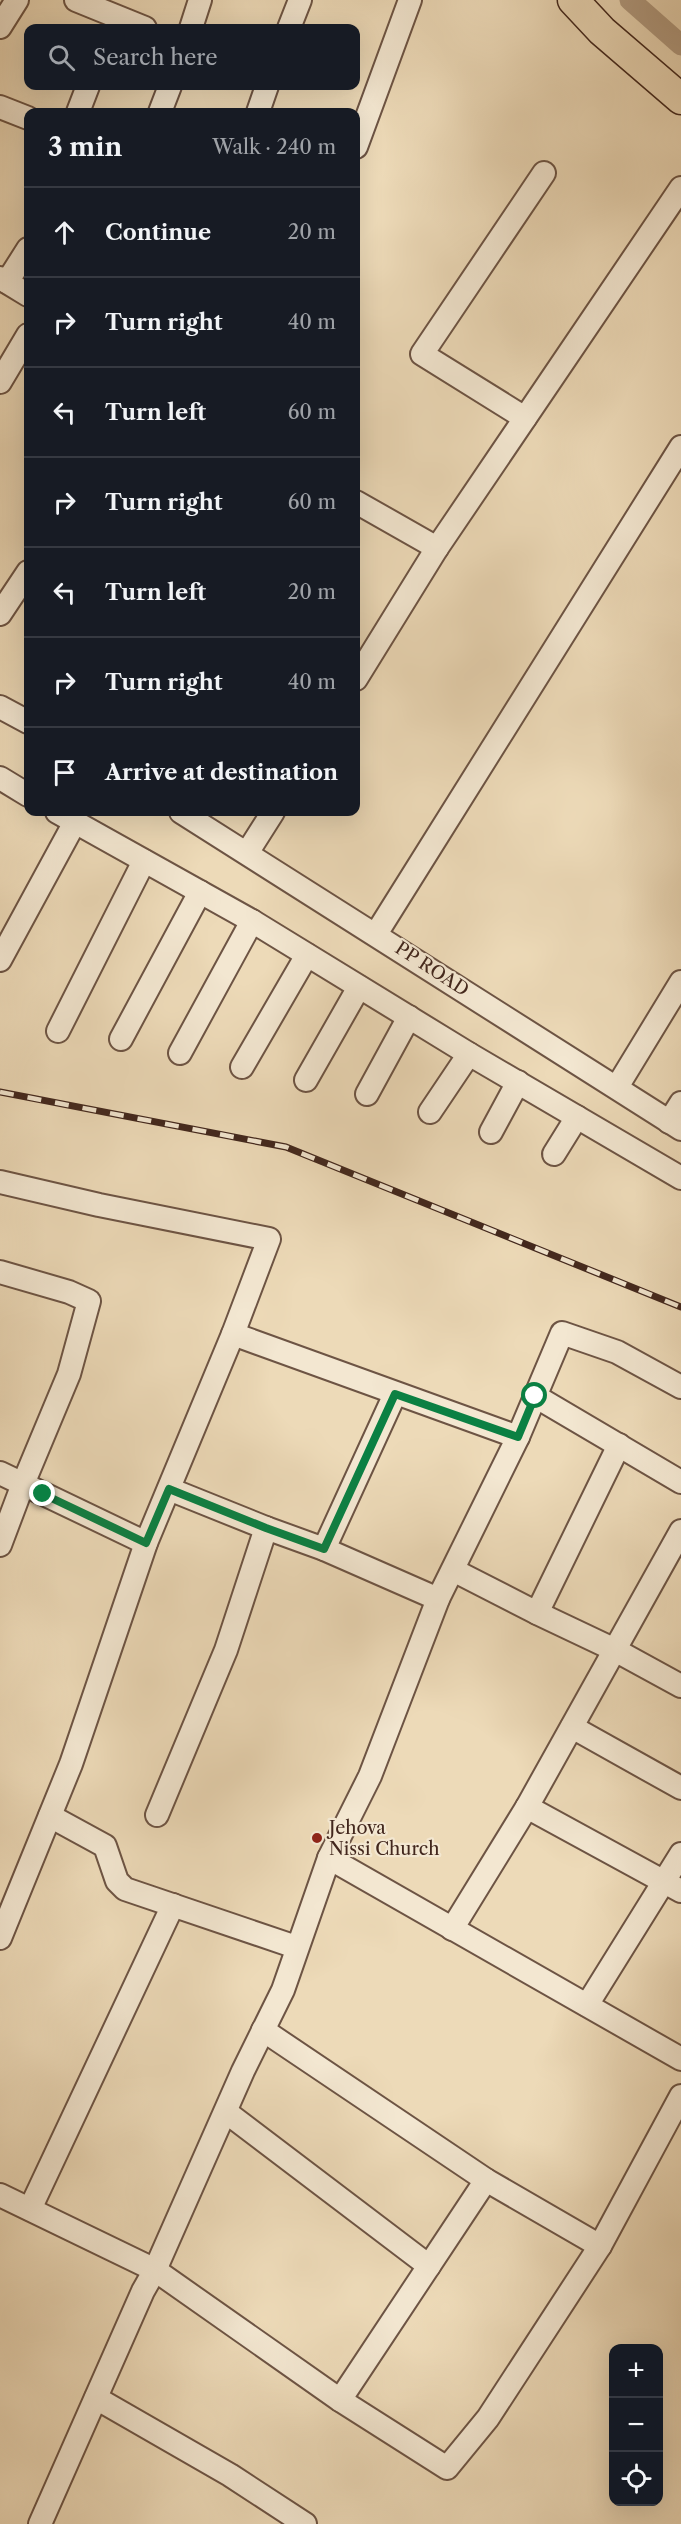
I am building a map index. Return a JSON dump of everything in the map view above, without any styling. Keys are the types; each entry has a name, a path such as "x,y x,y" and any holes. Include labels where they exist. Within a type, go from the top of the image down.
{"main road":[{"path":"573,0 602,31 681,99"}],"street":[{"path":"0,27 17,0"},
{"path":"76,0 135,24"},
{"path":"192,24 201,0"},
{"path":"291,24 300,0"},
{"path":"360,136 410,0"},
{"path":"80,108 86,90"},
{"path":"162,108 168,90"},
{"path":"259,108 266,90"},
{"path":"0,107 24,116"},
{"path":"525,418 422,354 544,173"},
{"path":"360,673 437,548 681,188"},
{"path":"24,254 3,280 24,293"},
{"path":"0,382 24,342"},
{"path":"376,934 681,447"},
{"path":"360,504 437,548"},
{"path":"0,614 24,578"},
{"path":"0,707 24,720"},
{"path":"0,778 24,793"},
{"name":"PP ROAD","path":"195,816 247,853 616,1087 677,1118"},
{"path":"247,853 270,816"},
{"path":"0,960 66,817 252,921 469,1054 681,1178"},
{"path":"58,1031 144,861"},
{"path":"121,1039 200,892"},
{"path":"180,1053 252,921"},
{"path":"242,1067 307,955"},
{"path":"616,1087 681,982"},
{"path":"306,1080 359,987"},
{"path":"367,1094 409,1017"},
{"path":"430,1112 469,1054"},
{"path":"491,1132 518,1082"},
{"path":"554,1154 577,1118"},
{"path":"0,1182 99,1205 269,1239 233,1334 146,1543 72,1764 0,1938"},
{"path":"0,1272 69,1292 89,1301 69,1374 22,1484 0,1545"},
{"path":"40,2524 143,2291 155,2270 283,1990 296,1947 313,1907 329,1858 370,1776 438,1599 518,1437 562,1333 617,1352 681,1387"},
{"path":"233,1334 518,1437"},
{"path":"324,1549 395,1394"},
{"path":"535,1396 681,1482"},
{"path":"537,1613 619,1446"},
{"path":"0,1473 146,1543"},
{"path":"169,1489 324,1549 438,1599"},
{"path":"157,1815 226,1650 266,1528"},
{"path":"452,1929 527,1807 681,1531"},
{"path":"453,1570 615,1650 681,1686"},
{"path":"572,1727 681,1788"},
{"path":"527,1807 673,1886"},
{"path":"50,1816 105,1846 117,1881 125,1889 296,1947"},
{"path":"587,2005 673,1886 681,1854"},
{"path":"329,1858 681,2058"},
{"path":"30,2209 172,1905"},
{"path":"263,2030 486,2180 600,2246"},
{"path":"0,2195 155,2270 340,2400 447,2468 488,2418 600,2246 681,2096"},
{"path":"226,2112 429,2266"},
{"path":"340,2400 486,2180"},
{"path":"96,2398 230,2475 305,2524"}],"waterway":[{"path":"630,0 681,45"}],"railway":[{"path":"0,1092 286,1147 681,1307"}],"place":[{"name":"Jehova Nissi Church","path":"317,1838"}],"route":[{"path":"43,1494 146,1543 169,1489 324,1549 395,1394 518,1437 535,1396"}]}
